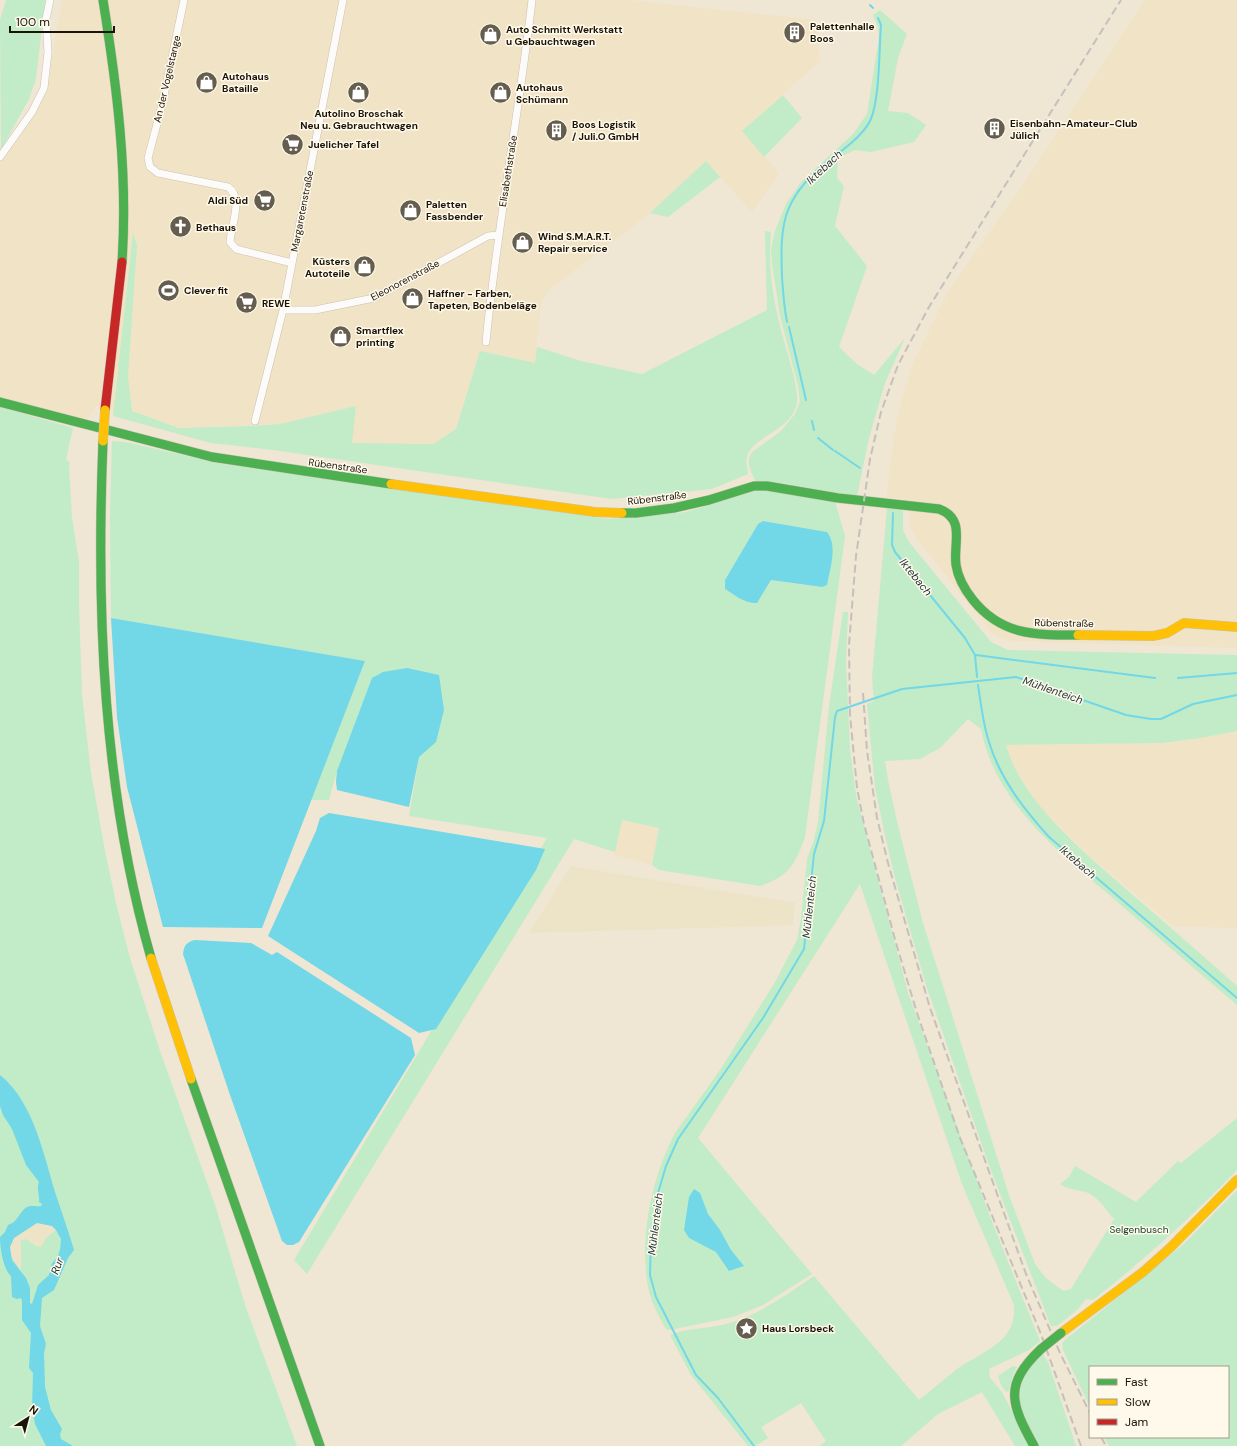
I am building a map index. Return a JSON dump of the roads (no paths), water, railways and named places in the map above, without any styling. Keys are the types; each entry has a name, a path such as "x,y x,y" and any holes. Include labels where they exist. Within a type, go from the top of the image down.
{"main road":[{"path":"105,3 123,159 124,210 122,257 105,410 99,564 104,672 119,810 136,895 157,977 193,1085 320,1446"},
{"name":"Rübenstraße","path":"0,402 212,457 250,464 595,512 636,513 674,508 708,500 754,486 767,486 845,499 945,510 951,514 956,525 956,564 966,590 989,616 1000,625 1030,634 1148,636 1157,636 1176,630 1184,623 1201,622 1222,628 1237,627"},
{"path":"1034,1446 1016,1411 1014,1388 1023,1367 1041,1348 1143,1272 1171,1247 1237,1180"}],"street":[{"path":"0,157 32,112 44,88 48,52 46,19 50,0"},
{"name":"An der Vogelstange","path":"184,0 162,105 148,158 150,167 158,173 228,187 234,192 237,200 230,242 236,249 292,263"},
{"name":"Margaretenstraße","path":"255,422 283,310 343,0"},
{"name":"Elisabethstraße","path":"486,342 499,234 525,60 532,0"},
{"name":"Eleonorenstraße","path":"283,310 315,310 374,298 488,236 499,234"}],"water":[{"path":"763,521 827,532 833,550 827,585 822,587 771,580 757,603 744,601 725,589 725,580 758,524"},
{"path":"111,618 365,661 262,928 163,927 127,787 117,717"},
{"path":"407,668 439,675 444,710 436,742 419,757 409,807 337,790 337,771 372,678 383,672"},
{"path":"329,813 545,849 536,870 436,1029 419,1033 268,936 316,831 320,818"},
{"path":"195,940 251,943 272,955 277,952 411,1038 415,1055 299,1242 293,1245 287,1245 282,1241 230,1095 183,954 186,945"},
{"name":"Rur","path":"0,1075 22,1100 37,1132 74,1250 68,1258 54,1290 42,1298 40,1326 46,1344 44,1353 45,1387 51,1410 62,1429 60,1434 61,1439 73,1446 46,1446 35,1424 32,1408 33,1373 29,1368 31,1333 22,1320 21,1298 17,1299 12,1297 11,1276 8,1273 4,1263 1,1252 0,1237 5,1232 8,1225 14,1222 24,1209 29,1206 41,1206 42,1204 39,1202 39,1182 26,1165 12,1129 3,1115 0,1106","holes":["37,1223 52,1226 61,1239 60,1250 57,1258 52,1263 49,1275 38,1285 32,1304 30,1303 30,1288 26,1278 12,1260 10,1247 14,1238"]},
{"path":"694,1189 700,1193 708,1214 720,1230 731,1250 744,1266 729,1271 716,1252 689,1238 684,1230 689,1197"}],"waterway":[{"name":"Iktebach","path":"870,5 873,8"},
{"name":"Iktebach","path":"787,322 782,277 782,242 786,214 799,190 810,177 856,139 870,121 876,101 881,25 878,18"},
{"name":"Iktebach","path":"789,327 806,400"},
{"name":"Iktebach","path":"812,421 814,430"},
{"name":"Iktebach","path":"818,438 833,450"},
{"name":"Iktebach","path":"835,451 860,468"},
{"name":"Iktebach","path":"893,513 892,545 895,552 965,638 975,655 977,677"},
{"path":"976,655 1155,678"},
{"path":"1178,678 1237,673"},
{"name":"Mühlenteich","path":"754,1446 718,1398 696,1375 656,1297 650,1275 651,1240 658,1193 666,1166 678,1139 763,1018 804,949 814,854 824,821 835,717 837,711 902,689 1016,677 1126,715 1151,719 1161,719 1193,704 1237,695"},
{"name":"Iktebach","path":"978,685 985,728 994,756 1006,781 1031,816 1049,837 1237,998"}],"railway":[{"path":"1081,1446 1041,1334 960,1138 917,1013 896,943 864,824 857,788 850,715 849,645 856,556 870,459 881,412 898,365 929,307 1121,0"},
{"path":"863,693 867,751 877,818 888,863 930,1008 1026,1274 1060,1353 1089,1411"},
{"path":"1102,1438 1106,1446"}],"place":[{"name":"Palettenhalle Boos","path":"794,32"},
{"name":"Auto Schmitt Werkstatt u Gebauchtwagen","path":"491,35"},
{"name":"Autohaus Bataille","path":"206,82"},
{"name":"Autolino Broschak Neu u. Gebrauchtwagen","path":"359,93"},
{"name":"Autohaus Schümann","path":"501,93"},
{"name":"Eisenbahn-Amateur-Club Jülich","path":"994,129"},
{"name":"Boos Logistik / Juli.O GmbH","path":"557,130"},
{"name":"Juelicher Tafel","path":"293,144"},
{"name":"Aldi Süd","path":"264,200"},
{"name":"Paletten Fassbender","path":"410,210"},
{"name":"Bethaus","path":"180,227"},
{"name":"Wind S.M.A.R.T. Repair service","path":"522,242"},
{"name":"Küsters Autoteile","path":"365,267"},
{"name":"Clever fit","path":"169,290"},
{"name":"Haffner - Farben, Tapeten, Bodenbeläge","path":"413,299"},
{"name":"REWE","path":"246,303"},
{"name":"Smartflex printing","path":"341,336"},
{"name":"Haus Lorsbeck","path":"746,1328"}],"park label":[{"name":"Selgenbusch","path":"1139,1229"}]}
